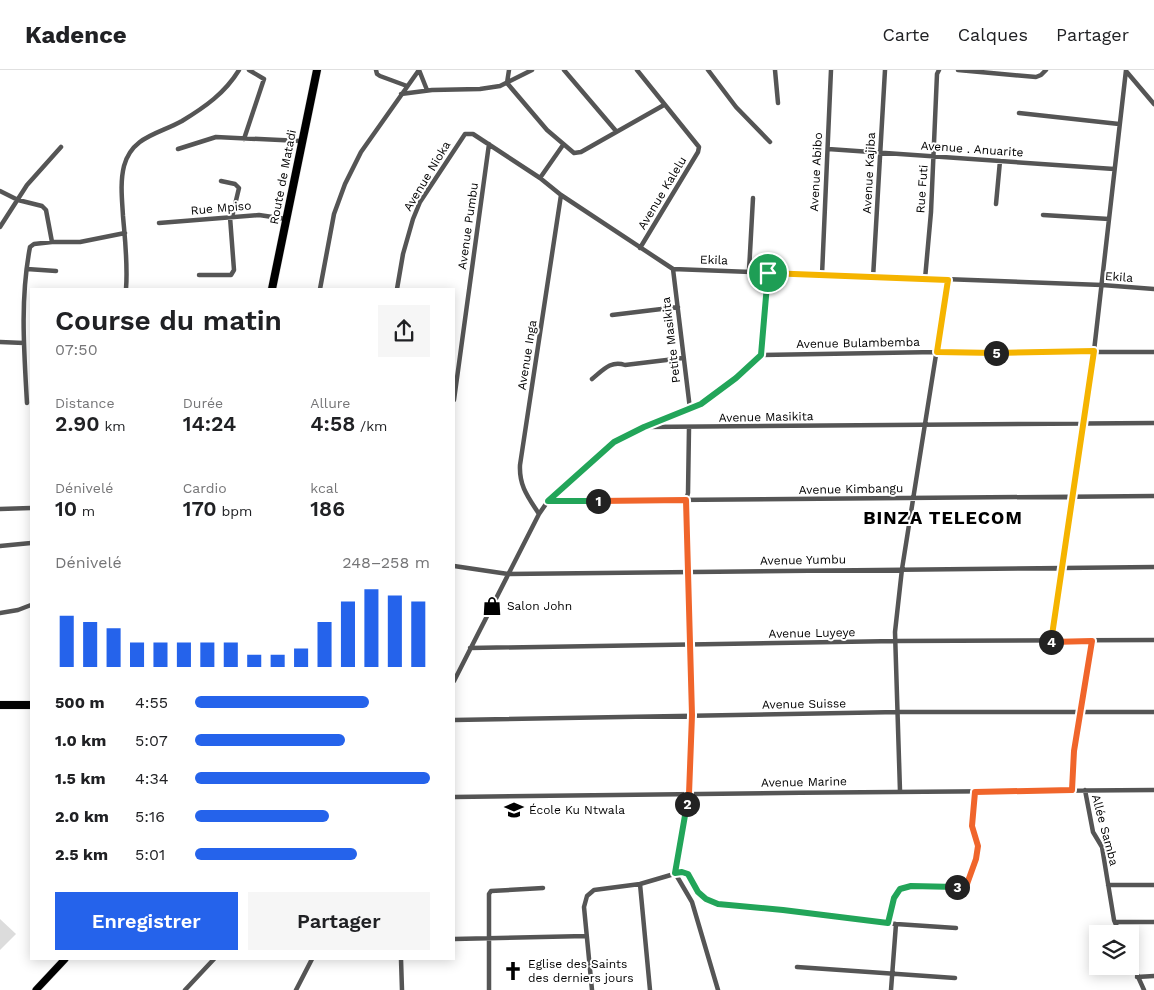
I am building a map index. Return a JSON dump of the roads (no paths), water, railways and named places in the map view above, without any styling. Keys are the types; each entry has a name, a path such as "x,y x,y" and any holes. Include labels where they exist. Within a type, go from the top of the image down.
{"highway":[{"name":"Route de Matadi","path":"272,288 316,70"},
{"path":"0,705 30,705"}],"main road":[{"path":"36,990 64,960"}],"street":[{"path":"126,288 125,234 121,186 125,163 134,146 140,141 182,121 223,92 230,85 239,70"},
{"path":"244,139 264,78 250,70"},
{"path":"376,70 380,76 407,86"},
{"path":"320,288 334,214 345,184 361,152 419,70"},
{"path":"419,70 427,90"},
{"path":"509,70 507,83 547,130 574,153 580,152 664,105 637,70"},
{"path":"401,94 427,90 480,89 507,83 532,70"},
{"path":"564,70 616,131"},
{"path":"708,70 736,107 770,142"},
{"path":"775,70 778,103"},
{"name":"Avenue Abibo","path":"822,275 831,70"},
{"name":"Avenue Kajiba","path":"873,278 885,70"},
{"name":"Rue Futi","path":"925,279 934,156 937,74 939,70"},
{"path":"958,70 1036,77 1046,70"},
{"path":"1125,70 1154,104"},
{"path":"1051,642 1094,351 1125,70"},
{"name":"Avenue Kalelu","path":"640,248 698,152 699,147 664,105"},
{"path":"1019,113 1119,124"},
{"name":"Avenue Nioka","path":"397,288 408,232 420,202 465,134 473,134 489,144"},
{"path":"178,149 216,137 301,140"},
{"path":"489,144 540,178 561,195 673,269"},
{"name":"Avenue Pumbu","path":"455,393 489,144"},
{"path":"540,178 563,145"},
{"path":"0,227 34,176 61,147"},
{"name":"Avenue . Anuarite","path":"828,149 1114,169"},
{"path":"996,204 1000,161"},
{"path":"199,275 231,275 234,272 230,217 233,213 239,188 235,184 221,181"},
{"path":"0,191 18,200 40,205 46,210 52,242"},
{"name":"Avenue Inga","path":"539,514 523,488 520,479 520,464 561,195"},
{"path":"749,272 754,198"},
{"name":"Rue Mpiso","path":"159,223 259,215 286,218"},
{"path":"1043,215 1110,219"},
{"path":"27,403 24,290 32,245 52,242 80,242 125,234"},
{"path":"27,269 56,271"},
{"name":"Ekila","path":"673,269 873,278 1102,285 1154,289"},
{"name":"Petite Masikita","path":"673,269 690,408"},
{"path":"644,427 701,404 761,355 768,273"},
{"path":"900,791 895,632 902,569 948,280"},
{"path":"612,315 678,307"},
{"path":"0,342 24,343"},
{"name":"Avenue Bulambemba","path":"761,355 937,352 1154,352"},
{"path":"592,379 612,363 625,365 684,358"},
{"name":"Avenue Masikita","path":"455,679 539,514 548,501 614,442 644,427 1154,423"},
{"path":"689,428 688,493 686,500 692,715 689,794 675,873 692,902 718,990"},
{"name":"Avenue Kimbangu","path":"548,501 1154,496"},
{"path":"0,509 30,508"},
{"path":"0,546 30,544"},
{"name":"Avenue Yumbu","path":"455,566 508,574 1154,567"},
{"path":"0,613 18,610 30,605"},
{"name":"Avenue Luyeye","path":"470,648 689,646 896,641 1051,642 1154,640"},
{"path":"1072,790 1074,751 1092,641"},
{"name":"Avenue Suisse","path":"455,720 898,712 1154,712"},
{"name":"Allée Samba","path":"1085,790 1093,832 1102,847 1116,925"},
{"name":"Avenue Marine","path":"455,797 900,791 1154,790"},
{"path":"888,923 894,898 900,889 911,886 958,887 967,884 976,859 978,846 972,826 975,792"},
{"path":"592,990 584,907 589,892 640,884 675,873 682,872 688,874 698,892 706,899 718,904 896,924 956,928"},
{"path":"640,884 650,990"},
{"path":"1108,885 1154,885"},
{"path":"489,990 490,939 488,897 490,892 543,888"},
{"path":"1115,922 1154,922"},
{"path":"891,990 896,924"},
{"path":"455,939 586,936"},
{"path":"185,990 213,960"},
{"path":"296,990 311,960"},
{"path":"401,960 402,990"},
{"path":"797,967 955,978"},
{"path":"1144,990 1137,977 1154,976"}],"place":[{"name":"Salon John","path":"492,606"},
{"name":"École Ku Ntwala","path":"514,810"},
{"name":"Eglise des Saints des derniers jours","path":"513,971"}],"district":[{"name":"BINZA TELECOM","path":"943,517"}]}
